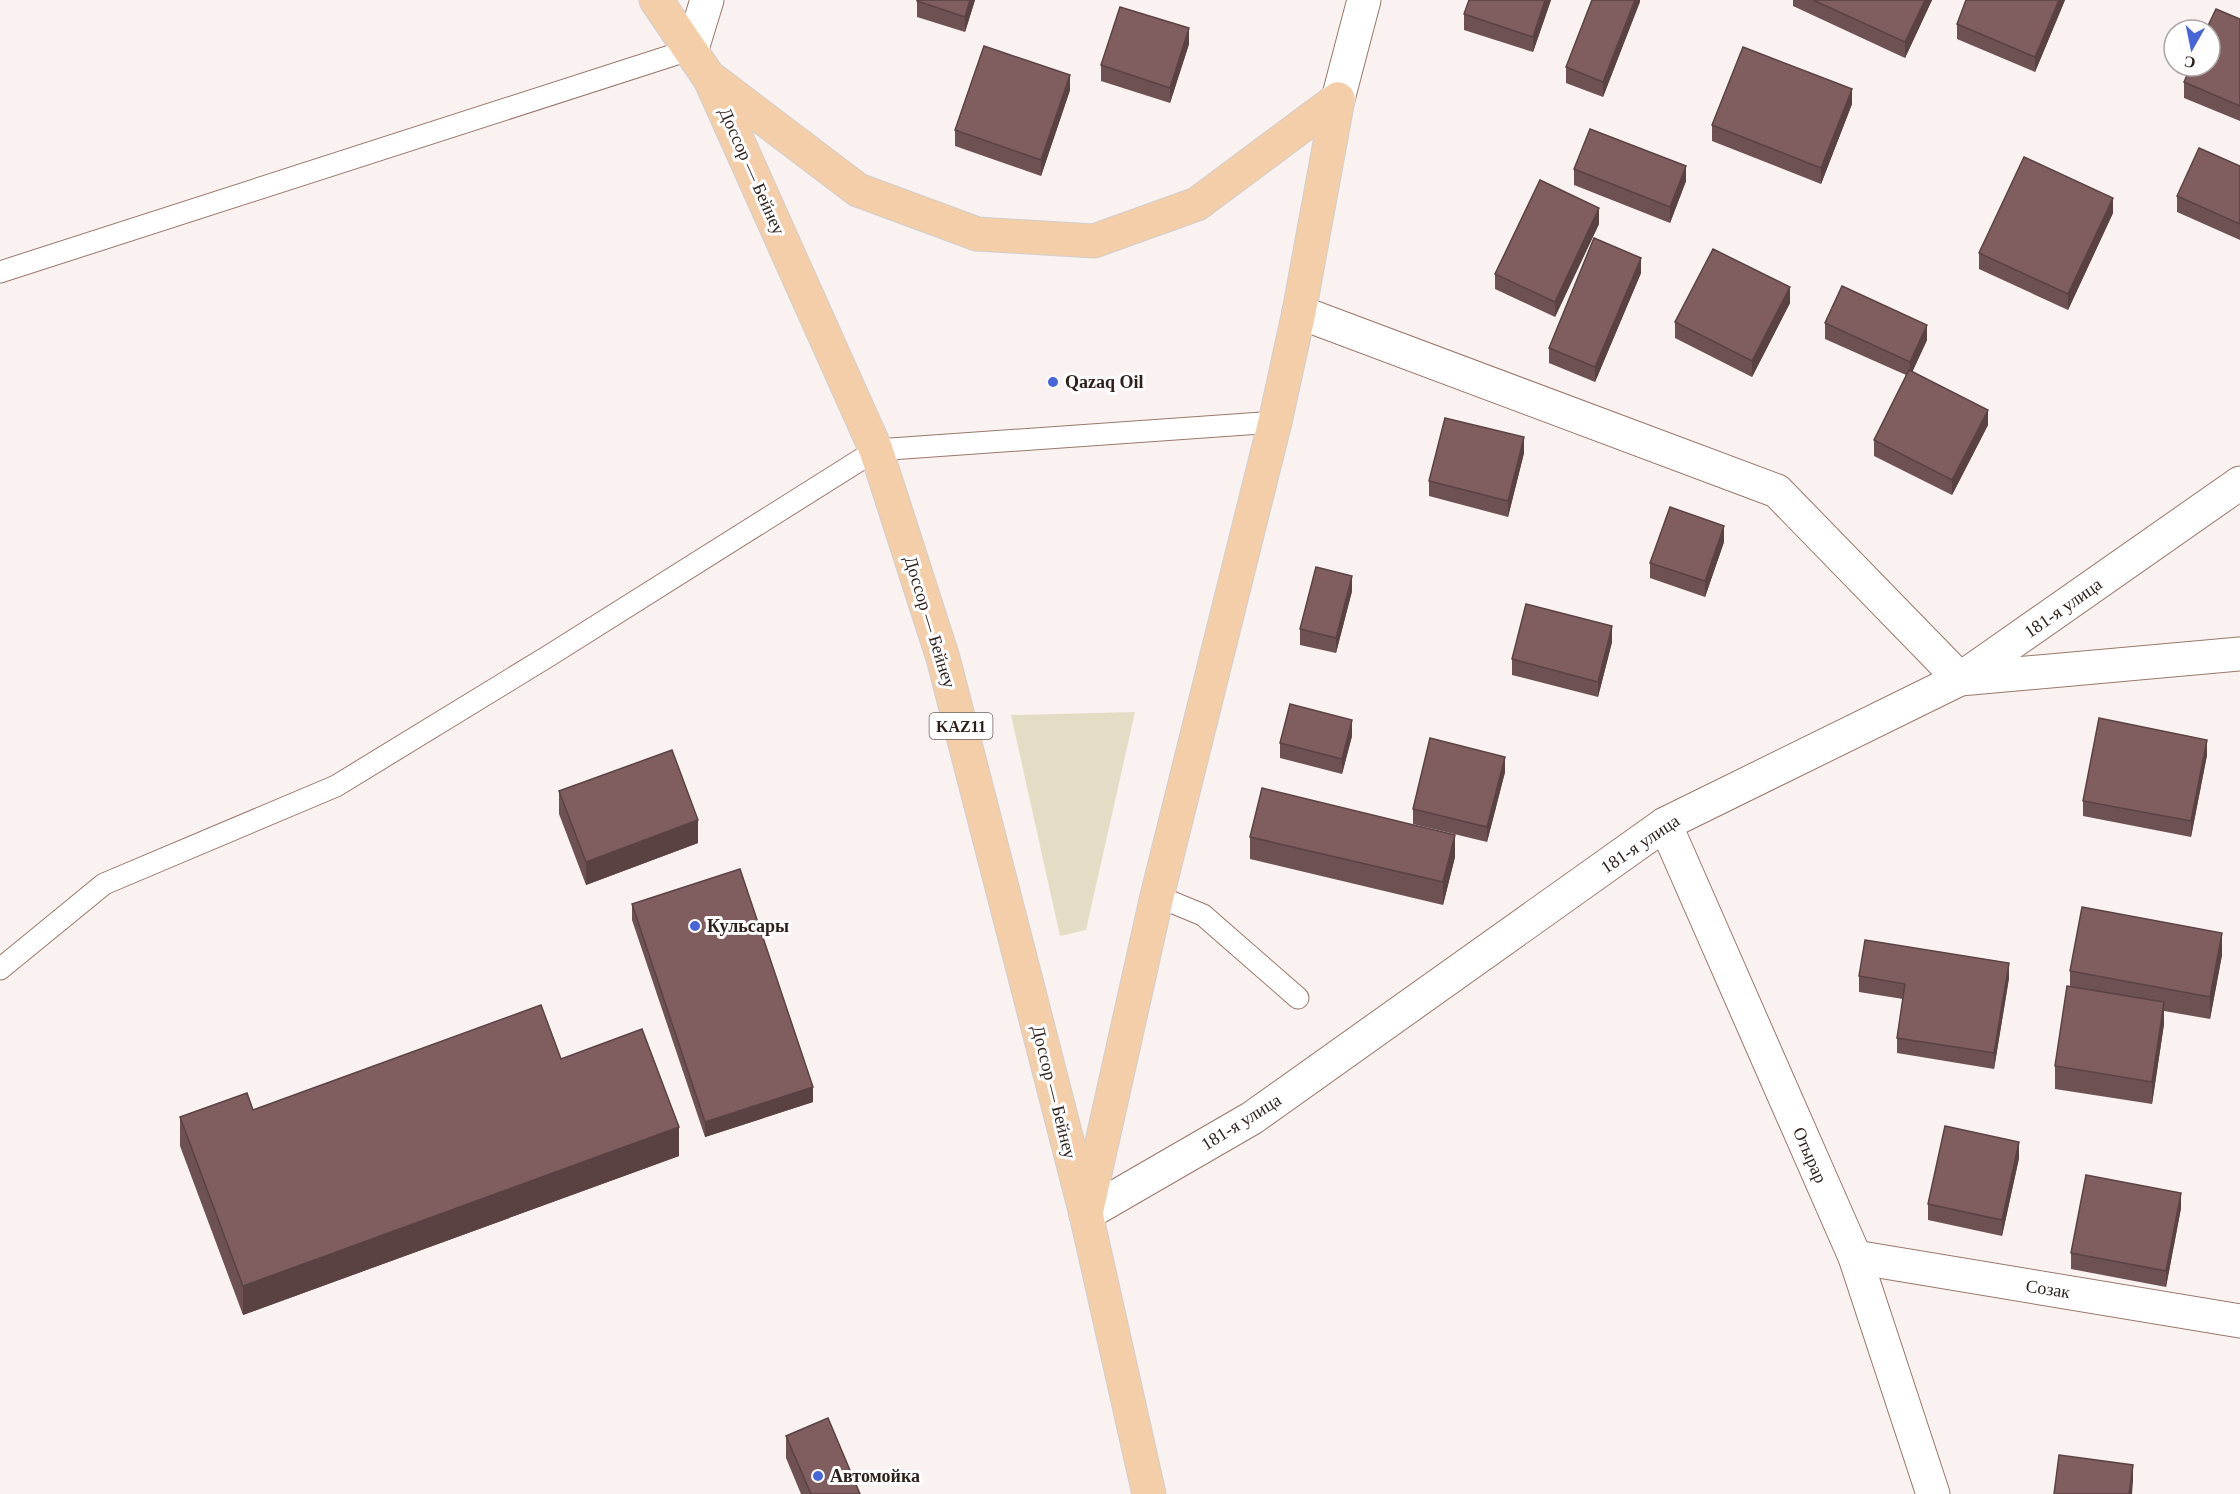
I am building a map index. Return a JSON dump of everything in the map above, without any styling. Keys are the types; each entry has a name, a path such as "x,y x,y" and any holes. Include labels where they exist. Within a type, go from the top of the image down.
{"highway":[{"name":"Доссор — Бейнеу","path":"656,0 710,78 876,450 943,658 1086,1214 1149,1494"},
{"path":"710,78 858,190 977,234 1094,241 1197,204 1338,99"},
{"path":"1086,1214 1157,896 1275,422 1299,312 1338,99"}],"street":[{"path":"692,49 707,0"},
{"path":"1338,99 1364,0"},
{"path":"1299,312 1777,491 1960,679 2240,654"},
{"name":"181-я улица","path":"1086,1214 1252,1118 1665,824 1960,679 2240,483"},
{"name":"Отырар","path":"1665,824 1855,1257 1933,1494"},
{"name":"Созак","path":"1855,1257 2240,1321"}],"lane":[{"path":"0,272 692,49"},
{"path":"0,969 104,884 336,786 547,657 876,450 1275,422"},
{"path":"1157,896 1203,915 1298,998"}],"shaded area":[{"path":"1135,712 1086,930 1060,936 1011,715"}],"building":[{"path":"917,0 970,0 965,17"},
{"path":"1469,0 1545,0 1533,37 1464,14"},
{"path":"1592,0 1635,0 1603,82 1566,67"},
{"path":"1813,0 1925,0 1905,42"},
{"path":"1966,0 2059,0 2035,57 1957,24"},
{"path":"1120,7 1189,28 1170,88 1101,65"},
{"path":"2216,9 2240,19 2240,106 2184,82 2186,78 2222,78 2222,18 2212,18"},
{"path":"984,46 1070,75 1041,160 955,130"},
{"path":"1743,47 1852,89 1821,168 1712,125"},
{"path":"1590,129 1686,166 1670,207 1574,169"},
{"path":"2199,148 2240,166 2240,224 2177,196"},
{"path":"2024,157 2113,198 2068,294 1979,253"},
{"path":"1540,180 1599,208 1555,302 1495,274"},
{"path":"1594,238 1641,258 1595,367 1549,348"},
{"path":"1713,249 1790,287 1752,361 1675,322"},
{"path":"1842,286 1927,325 1910,362 1825,323"},
{"path":"1909,370 1988,410 1952,480 1874,440"},
{"path":"1445,418 1524,437 1508,501 1429,481"},
{"path":"1670,507 1724,526 1705,581 1650,563"},
{"path":"1316,567 1352,576 1336,638 1300,629"},
{"path":"1526,604 1612,626 1598,682 1512,659"},
{"path":"1290,704 1352,720 1342,759 1280,743"},
{"path":"2099,718 2207,740 2191,821 2083,801"},
{"path":"1430,738 1505,757 1487,827 1413,809"},
{"path":"672,750 698,820 586,862 559,791"},
{"path":"1262,788 1455,835 1443,882 1250,837"},
{"path":"740,869 813,1087 705,1122 632,904"},
{"path":"2082,907 2222,933 2210,997 2070,971"},
{"path":"1865,940 2009,963 1994,1053 1897,1038 1905,984 1859,976"},
{"path":"2067,986 2164,1002 2152,1082 2055,1066"},
{"path":"541,1005 561,1059 642,1029 679,1127 243,1286 180,1117 247,1093 253,1110"},
{"path":"1945,1126 2019,1142 2002,1220 1928,1204"},
{"path":"2086,1175 2181,1193 2166,1271 2071,1253"},
{"path":"828,1418 860,1494 811,1494 786,1436"},
{"path":"2059,1455 2133,1465 2129,1494 2054,1494"}],"place":[{"name":"Qazaq Oil","path":"1053,382"},
{"name":"Кульсары","path":"695,926"},
{"name":"Автомойка","path":"818,1476"}]}
